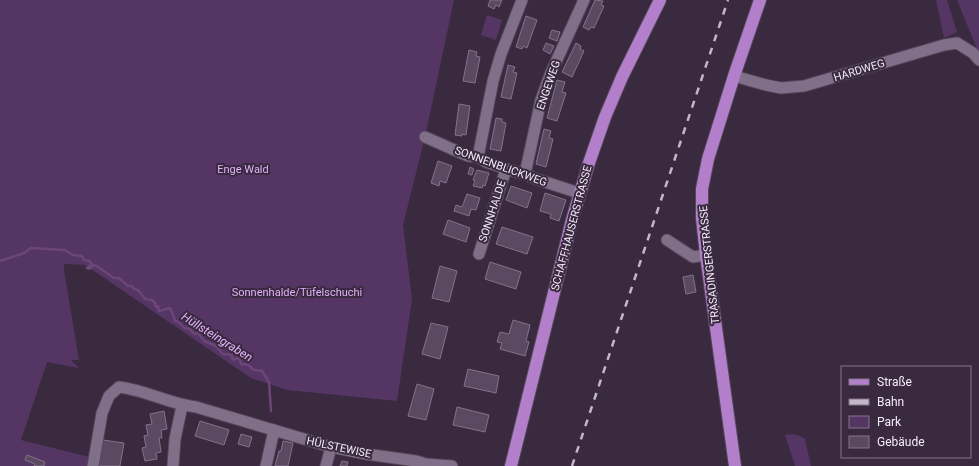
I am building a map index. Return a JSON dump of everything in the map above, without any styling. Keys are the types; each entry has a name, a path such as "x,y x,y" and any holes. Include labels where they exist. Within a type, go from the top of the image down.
{"main road":[{"name":"SCHAFFHAUSERSTRASSE","path":"511,466 588,162 605,117 639,40 660,0"},
{"name":"TRASADINGERSTRASSE","path":"735,466 706,255 702,218 702,189 708,159 760,0"}],"street":[{"path":"478,157 481,148 493,81 522,0"},
{"name":"ENGEWEG","path":"525,174 541,100 550,74 584,0"},
{"name":"HARDWEG","path":"734,76 781,88 804,86 944,45 957,43 979,60"},
{"name":"SONNENBLICKWEG","path":"425,137 468,156 478,157 486,162 579,193"},
{"name":"SONNHALDE","path":"479,254 506,169"},
{"path":"667,240 693,257 706,255"},
{"name":"HÜLSTEWISE","path":"93,466 102,413 109,396 119,387 133,388 167,399 182,406 196,407 331,447 366,454 416,460 426,465 452,466"},
{"path":"173,466 175,439 182,406"},
{"path":"266,466 274,430"},
{"path":"326,466 331,447"}],"green space":[{"name":"Enge Wald","path":"0,0 454,0 425,137 403,225 412,299 397,401 287,390 251,378 85,265 64,264 79,360 71,360 79,368 47,362 21,440 94,458 93,466 0,466"},
{"path":"936,0 947,0 957,32 944,38"},
{"path":"957,0 979,0 979,54"},
{"path":"487,15 502,20 496,40 481,35"},
{"path":"793,434 805,439 811,466 795,466 785,435"}],"building":[{"path":"490,0 502,0 499,7 496,5 494,9 488,6"},
{"path":"595,0 603,1 601,5 604,6 594,28 591,27 589,30 583,27"},
{"path":"526,16 537,20 527,48 523,46 522,49 516,47"},
{"path":"552,30 560,32 557,41 549,38"},
{"path":"546,43 554,46 550,54 543,50"},
{"path":"576,43 581,46 580,49 584,51 572,77 562,72"},
{"path":"469,50 477,52 476,56 480,57 475,83 463,81"},
{"path":"508,65 515,67 513,72 517,73 511,99 501,97"},
{"path":"557,80 565,82 562,92 566,93 557,121 547,118"},
{"path":"459,104 470,106 466,135 462,134 462,136 455,135"},
{"path":"496,118 502,119 502,122 506,123 501,151 490,149"},
{"path":"544,129 551,131 549,138 553,139 546,167 536,164"},
{"path":"438,161 452,166 446,183 440,181 439,186 431,183"},
{"path":"470,167 474,169 472,175 468,174"},
{"path":"477,170 489,173 485,186 483,185 482,188 473,186 475,181 473,180"},
{"path":"511,186 532,193 527,208 506,200"},
{"path":"545,193 566,200 559,221 550,218 551,214 540,211"},
{"path":"467,194 480,198 476,210 471,209 469,216 454,211 456,205 462,207"},
{"path":"448,220 470,228 466,242 443,234"},
{"path":"502,227 533,237 527,254 496,244"},
{"path":"490,262 521,272 516,289 485,279"},
{"path":"440,266 457,271 449,302 432,298"},
{"path":"693,275 696,292 686,294 683,277"},
{"path":"513,320 530,325 526,341 529,342 525,356 500,349 502,343 497,342 500,332 509,334"},
{"path":"431,323 448,327 440,359 422,354"},
{"path":"468,369 499,376 496,393 464,386"},
{"path":"417,384 434,389 426,420 408,416"},
{"path":"457,407 489,415 485,432 453,425"},
{"path":"164,411 167,429 161,430 162,438 159,438 161,452 156,453 157,459 145,461 142,448 146,447 144,436 148,435 146,425 152,424 150,414"},
{"path":"200,421 229,430 224,445 195,436"},
{"path":"241,434 252,437 249,447 238,444"},
{"path":"103,440 124,443 120,466 99,466"},
{"path":"283,441 293,443 288,466 275,466 279,451 281,451"},
{"path":"27,455 45,462 44,466 34,466 35,464 25,460"},
{"path":"342,461 348,462 347,466 340,466"}],"waterway":[{"name":"Hüllsteingraben","path":"0,261 24,253 31,248 65,250 73,255 82,256 84,260 89,261 92,264 87,268 89,269 95,265 114,278 119,278 128,286 132,286 134,289 138,290 145,299 152,300 156,307 158,306 159,311 170,308 175,321 179,322 184,328 190,329 194,334 198,333 204,341 216,346 223,354 232,355 234,360 237,358 240,360 241,364 248,365 254,370 262,371 269,382 271,411"}],"railway":[{"path":"572,466 728,0"}],"park label":[{"name":"Sonnenhalde/Tüfelschuchi","path":"297,292"}]}
